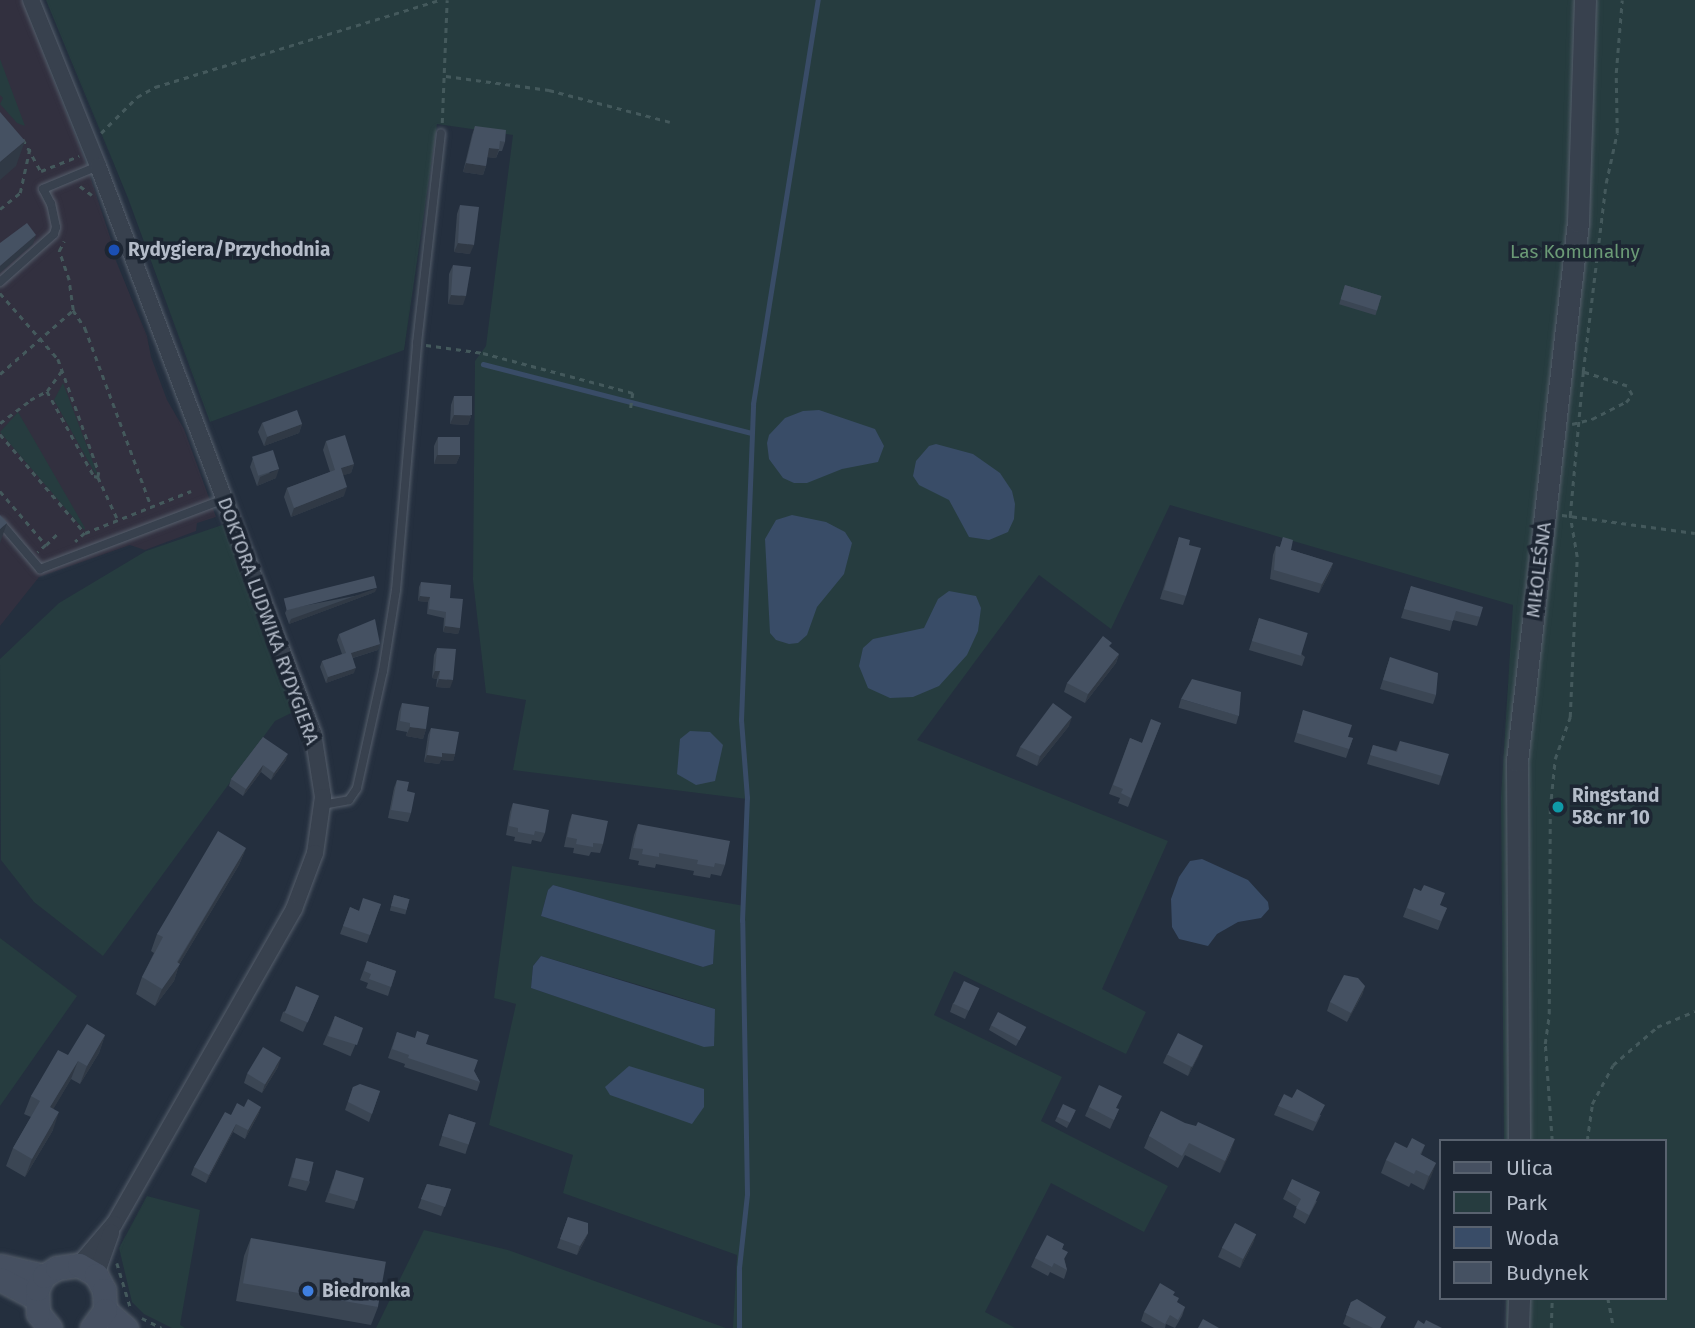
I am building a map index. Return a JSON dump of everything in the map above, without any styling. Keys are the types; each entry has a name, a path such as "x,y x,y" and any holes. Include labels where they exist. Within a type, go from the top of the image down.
{"main road":[{"path":"0,1266 44,1276"},
{"path":"50,1328 38,1313 35,1298 44,1276 57,1268 88,1270 104,1290 98,1319 126,1328"},
{"path":"0,1279 35,1298"}],"street":[{"name":"DOKTORA LUDWIKA RYDYGIERA","path":"31,0 98,166 222,499 313,733 322,805 315,853 294,909 88,1270"},
{"name":"MIŁOLEŚNA","path":"1518,1139 1517,761 1555,425 1572,370 1585,0"},
{"path":"1518,1328 1519,1300"}],"lane":[{"path":"322,805 349,800 357,788 383,671 397,590 417,343 441,133"},
{"path":"0,282 54,234 56,227 51,204 43,189 98,166"},
{"path":"0,522 40,569 222,499"}],"path":[{"path":"22,138 30,147 41,171 79,157 78,148 97,141 96,138 137,97 155,87 439,0"},
{"path":"441,133 446,76 447,0"},
{"path":"1552,1139 1545,1044 1549,1014 1550,808 1555,759 1570,717 1573,686 1577,557 1570,516 1580,422 1572,370 1617,133 1616,73 1622,0"},
{"path":"446,76 549,90 670,122"},
{"path":"0,209 20,193 30,147"},
{"path":"66,238 59,251 69,280 73,310 85,328 151,505"},
{"path":"0,293 58,359 99,472 98,477 117,519"},
{"path":"0,374 73,310"},
{"path":"417,343 483,353 633,393 631,408"},
{"path":"0,423 10,413 47,391 62,370"},
{"path":"1555,425 1580,422 1626,402 1632,396 1627,386 1572,370"},
{"path":"47,391 94,476 98,477"},
{"path":"0,434 85,533"},
{"path":"0,491 46,545"},
{"path":"71,546 85,533 191,491"},
{"path":"1545,514 1695,533"},
{"path":"31,559 59,532"},
{"path":"1587,1139 1592,1104 1613,1065 1657,1027 1695,1011"},
{"path":"1551,1328 1552,1300"},
{"path":"1608,1300 1614,1328"}],"shaded area":[{"path":"0,0 22,0 84,158 112,243 109,244 147,336 151,357 167,400 184,429 216,517 197,523 196,531 145,550 130,545 39,577 0,626"}],"green space":[{"name":"Las Komunalny","path":"46,0 1695,0 1695,1328 1506,1328 1506,1300 1667,1300 1667,1139 1504,1139 1501,797 1513,605 1170,505 1111,629 1039,575 917,740 1168,841 1102,989 1146,1012 1126,1054 954,971 934,1015 1062,1077 1041,1121 1168,1186 1144,1232 1051,1183 985,1312 1015,1328 733,1328 737,1255 563,1193 573,1155 489,1125 516,1004 494,998 512,866 745,906 747,799 513,770 526,700 486,693 473,580 475,361 486,346 513,135 437,124 404,350 210,422 128,198","holes":["553,885 714,930 713,964 703,967 541,916 548,890","541,956 715,1009 608,1014 531,988 533,966"]},
{"path":"0,59 25,126 17,123 0,104 3,98 0,95"},
{"path":"63,383 97,473 96,475 54,400"},
{"path":"18,412 85,528 84,530 0,432"},
{"path":"225,524 295,711 275,721 103,956 34,902 1,860 0,659 59,603 146,551"},
{"path":"0,938 77,996 0,1106"},
{"path":"147,1196 200,1210 180,1325 185,1328 172,1328 144,1314 132,1302 119,1248"},
{"path":"424,1230 508,1250 726,1328 376,1328"}],"water":[{"path":"819,410 875,429 884,446 878,462 842,469 807,483 794,483 783,478 769,459 769,435 785,418 803,411"},
{"path":"936,444 973,454 1000,473 1012,491 1015,504 1014,519 1008,532 989,540 969,537 949,500 919,485 913,476 916,461 929,446"},
{"path":"792,515 826,522 845,532 852,543 844,574 817,607 807,635 798,643 789,644 776,640 770,633 765,539 776,520"},
{"path":"949,591 976,596 981,608 978,631 967,655 939,686 913,697 890,698 868,688 859,666 863,648 873,639 924,628 938,599"},
{"path":"690,731 710,732 723,745 715,781 696,785 677,774 680,739"},
{"path":"1202,859 1248,880 1268,902 1269,909 1261,918 1238,922 1217,934 1208,946 1179,939 1172,927 1171,899 1179,877 1190,861"},
{"path":"553,885 715,930 713,964 703,967 541,916 548,890"},
{"path":"541,956 715,1009 714,1046 704,1047 531,988 533,966"},
{"path":"629,1066 704,1089 704,1107 692,1124 610,1095 605,1087"}],"building":[{"path":"0,112 25,141 0,162"},
{"path":"475,126 506,130 505,142 500,141 499,149 489,148 486,166 466,163"},
{"path":"460,205 479,207 474,245 458,243"},
{"path":"27,223 36,235 0,266 0,243"},
{"path":"453,265 471,267 466,296 451,295"},
{"path":"1345,285 1381,296 1377,310 1341,299"},
{"path":"454,396 472,396 472,415 454,415"},
{"path":"297,410 302,424 267,437 262,423"},
{"path":"345,435 354,464 341,468 347,487 294,508 287,488 335,470 326,441"},
{"path":"438,437 460,437 460,455 438,455"},
{"path":"273,450 279,469 258,476 252,457"},
{"path":"0,515 7,523 0,529"},
{"path":"1179,537 1190,540 1189,545 1201,548 1186,596 1164,590"},
{"path":"1283,537 1293,540 1291,550 1333,563 1322,584 1274,570 1276,546 1280,547"},
{"path":"374,576 377,588 287,610 284,598"},
{"path":"421,582 451,585 450,598 463,599 460,628 445,626 446,612 429,609 430,597 420,596"},
{"path":"1411,586 1483,607 1480,617 1456,611 1453,621 1404,609"},
{"path":"1259,618 1308,633 1301,656 1252,641"},
{"path":"375,619 380,644 351,653 356,668 328,677 322,661 346,653 339,634"},
{"path":"1103,636 1112,643 1109,646 1119,654 1088,694 1067,683"},
{"path":"437,648 456,649 453,680 439,679 440,671 435,671"},
{"path":"1390,657 1438,673 1436,695 1383,680"},
{"path":"1192,679 1241,692 1239,716 1181,699"},
{"path":"402,703 429,707 426,729 410,727 410,723 400,721"},
{"path":"1053,703 1072,717 1040,756 1020,747"},
{"path":"1303,710 1352,725 1348,737 1353,738 1349,749 1297,733"},
{"path":"1151,719 1161,723 1131,798 1121,793 1123,789 1113,785 1130,738 1142,743"},
{"path":"431,728 459,732 455,754 442,753 442,757 427,755"},
{"path":"263,737 288,754 274,773 263,765 246,789 231,779"},
{"path":"1400,741 1449,754 1442,776 1370,755 1373,745 1397,752"},
{"path":"397,780 409,782 407,791 415,793 411,813 391,810"},
{"path":"513,803 549,810 545,833 535,831 534,835 518,832 518,828 509,826"},
{"path":"572,814 608,821 603,844 593,843 593,847 576,844 577,839 567,837"},
{"path":"638,824 730,841 725,865 715,863 714,867 697,864 698,860 659,853 659,857 642,854 643,849 633,848"},
{"path":"218,831 246,848 177,962 180,964 162,989 142,977 163,937 157,934"},
{"path":"1424,885 1445,893 1440,905 1447,908 1441,921 1407,908 1414,888 1421,891"},
{"path":"394,895 409,899 407,910 391,906"},
{"path":"363,898 381,904 370,935 343,926 350,907 359,911"},
{"path":"367,961 396,971 391,987 369,979 371,974 364,971"},
{"path":"1344,975 1358,978 1365,986 1351,1013 1330,1002"},
{"path":"964,981 979,988 969,1011 953,1004"},
{"path":"296,986 319,996 308,1022 285,1013"},
{"path":"998,1012 1026,1027 1019,1040 991,1025"},
{"path":"335,1016 363,1028 357,1045 328,1036"},
{"path":"87,1024 105,1035 87,1066 78,1061 50,1107 59,1112 32,1159 13,1148 40,1101 31,1096 58,1050 68,1055"},
{"path":"417,1031 429,1035 426,1044 478,1060 474,1071 480,1082 408,1058 409,1055 392,1049 397,1032 415,1038"},
{"path":"1178,1033 1203,1046 1192,1067 1167,1054"},
{"path":"263,1047 281,1058 265,1084 247,1074"},
{"path":"360,1084 380,1091 372,1114 348,1102 353,1087"},
{"path":"1099,1085 1122,1096 1114,1120 1089,1107"},
{"path":"1297,1089 1325,1105 1316,1122 1278,1106 1284,1094 1292,1098"},
{"path":"248,1099 261,1107 248,1130 236,1124 209,1175 194,1167 225,1112 231,1115 237,1103 244,1107"},
{"path":"1063,1104 1076,1110 1070,1123 1057,1117"},
{"path":"1161,1111 1185,1123 1196,1126 1198,1122 1235,1139 1225,1161 1189,1143 1182,1156 1149,1136"},
{"path":"449,1114 476,1123 469,1145 442,1136"},
{"path":"1412,1138 1425,1145 1420,1154 1436,1163 1429,1176 1416,1170 1414,1174 1386,1160 1395,1142 1407,1148"},
{"path":"296,1158 314,1162 309,1182 292,1177"},
{"path":"336,1170 364,1178 357,1201 329,1193"},
{"path":"1292,1179 1320,1192 1309,1215 1296,1208 1301,1199 1287,1190"},
{"path":"427,1184 451,1189 445,1207 421,1199"},
{"path":"568,1217 588,1223 588,1233 580,1246 560,1239"},
{"path":"1235,1223 1256,1234 1243,1259 1222,1248"},
{"path":"1047,1235 1064,1244 1062,1249 1068,1252 1064,1259 1067,1270 1054,1263 1052,1267 1035,1258"},
{"path":"251,1238 386,1262 378,1307 243,1283"},
{"path":"1160,1283 1175,1292 1173,1295 1179,1298 1177,1302 1185,1307 1178,1320 1170,1315 1165,1324 1144,1312"},
{"path":"1357,1299 1386,1317 1380,1328 1373,1328 1346,1315 1351,1302"},
{"path":"1203,1319 1219,1328 1198,1328"},
{"path":"1418,1320 1424,1324 1426,1320 1442,1328 1414,1328"}],"waterway":[{"path":"739,1328 739,1268 747,1194 742,921 747,798 741,720 753,404 818,0"},
{"path":"483,364 751,433"}],"place":[{"name":"Rydygiera/Przychodnia","path":"114,250"},
{"name":"Ringstand 58c nr 10","path":"1558,807"},
{"name":"Biedronka","path":"308,1291"}]}
